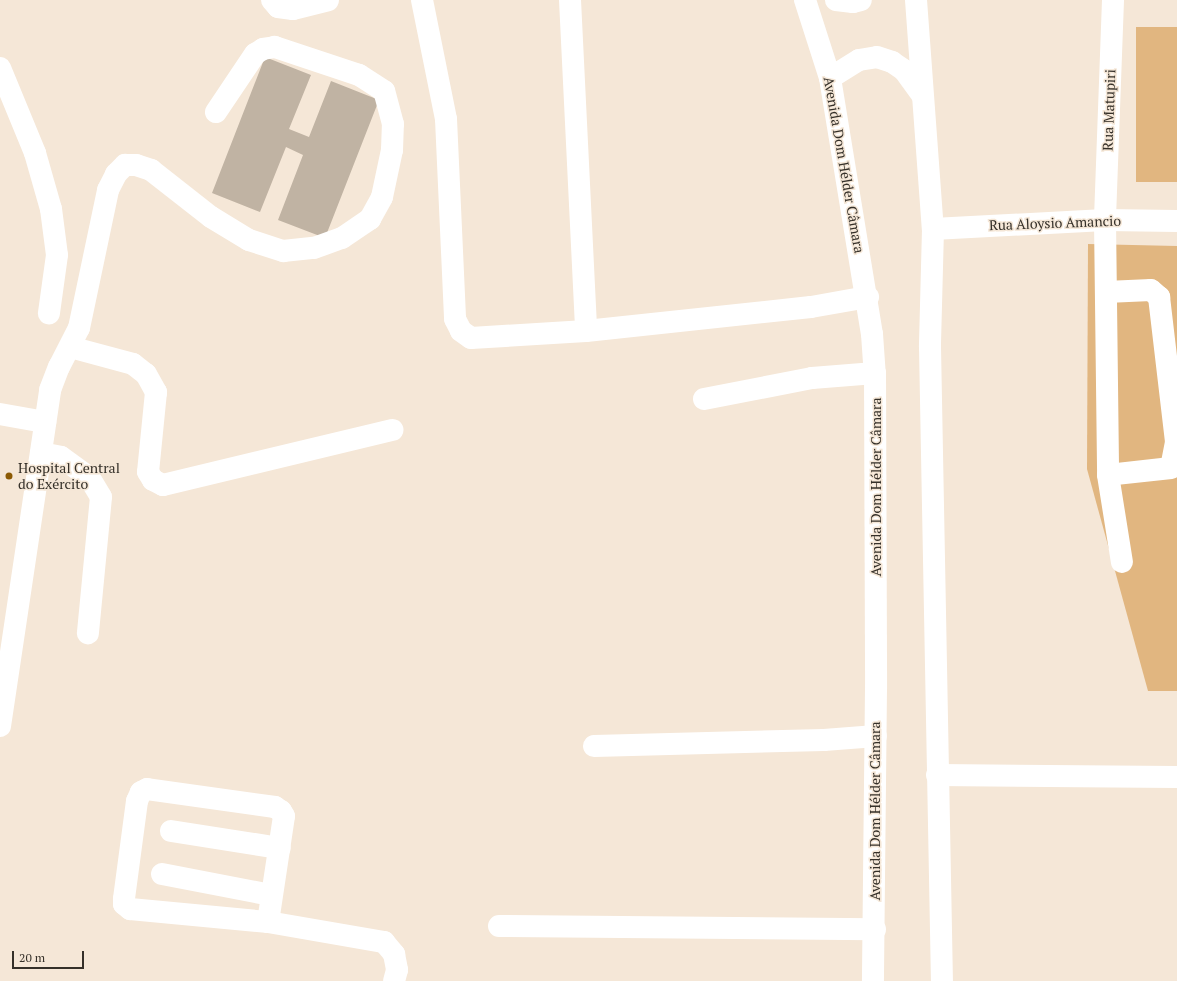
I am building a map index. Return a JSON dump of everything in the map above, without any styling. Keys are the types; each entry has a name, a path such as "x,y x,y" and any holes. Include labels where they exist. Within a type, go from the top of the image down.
{"main road":[{"path":"272,0 278,6 293,9 328,0"},
{"path":"422,0 446,119 455,319 461,331 470,338 586,331 811,307 868,297"},
{"path":"570,0 586,331"},
{"name":"Avenida Dom Hélder Câmara","path":"805,0 830,78 868,297 875,373 876,736 875,929 873,981"},
{"path":"836,0 853,2 861,0"},
{"path":"916,0 933,229 930,347 942,981"},
{"name":"Rua Matupiri","path":"1113,0 1105,220 1108,475 1122,562"},
{"path":"0,726 50,390 59,367 79,328 108,190 116,174 126,165 136,165 151,170 211,217 249,240 283,251 314,248 342,238 370,219 382,197 392,150 393,124 384,91 359,76 275,47 263,49 255,54 216,112"},
{"path":"830,78 859,60 876,58 904,70 922,93"},
{"path":"0,68 35,153 51,209 57,255 49,313"},
{"name":"Rua Aloysio Amancio","path":"933,229 1105,220 1177,221"},
{"path":"1106,292 1151,290 1159,297 1176,442 1174,477 1108,475"},
{"path":"70,347 133,364 146,374 156,392 148,472 153,480 163,485 392,430"},
{"path":"704,399 812,378 875,373"},
{"path":"0,414 46,422"},
{"path":"41,453 60,457 89,477 101,497 88,633"},
{"path":"594,746 824,740 876,736"},
{"path":"937,775 1177,777"},
{"path":"268,922 284,816 275,807 147,789 141,792 138,801 124,904 130,909 268,922 384,942 394,954 397,970 394,981"},
{"path":"171,831 280,848"},
{"path":"162,874 272,895"},
{"path":"499,926 875,929"}],"shaded area":[{"path":"1136,27 1177,27 1177,182 1136,182"},
{"path":"1088,244 1177,246 1177,691 1148,691 1087,469"}],"building":[{"path":"265,57 311,75 289,129 309,137 331,81 379,100 325,238 278,220 303,155 286,147 260,212 212,193"}],"place":[{"name":"Hospital Central do Exército","path":"9,476"}]}
